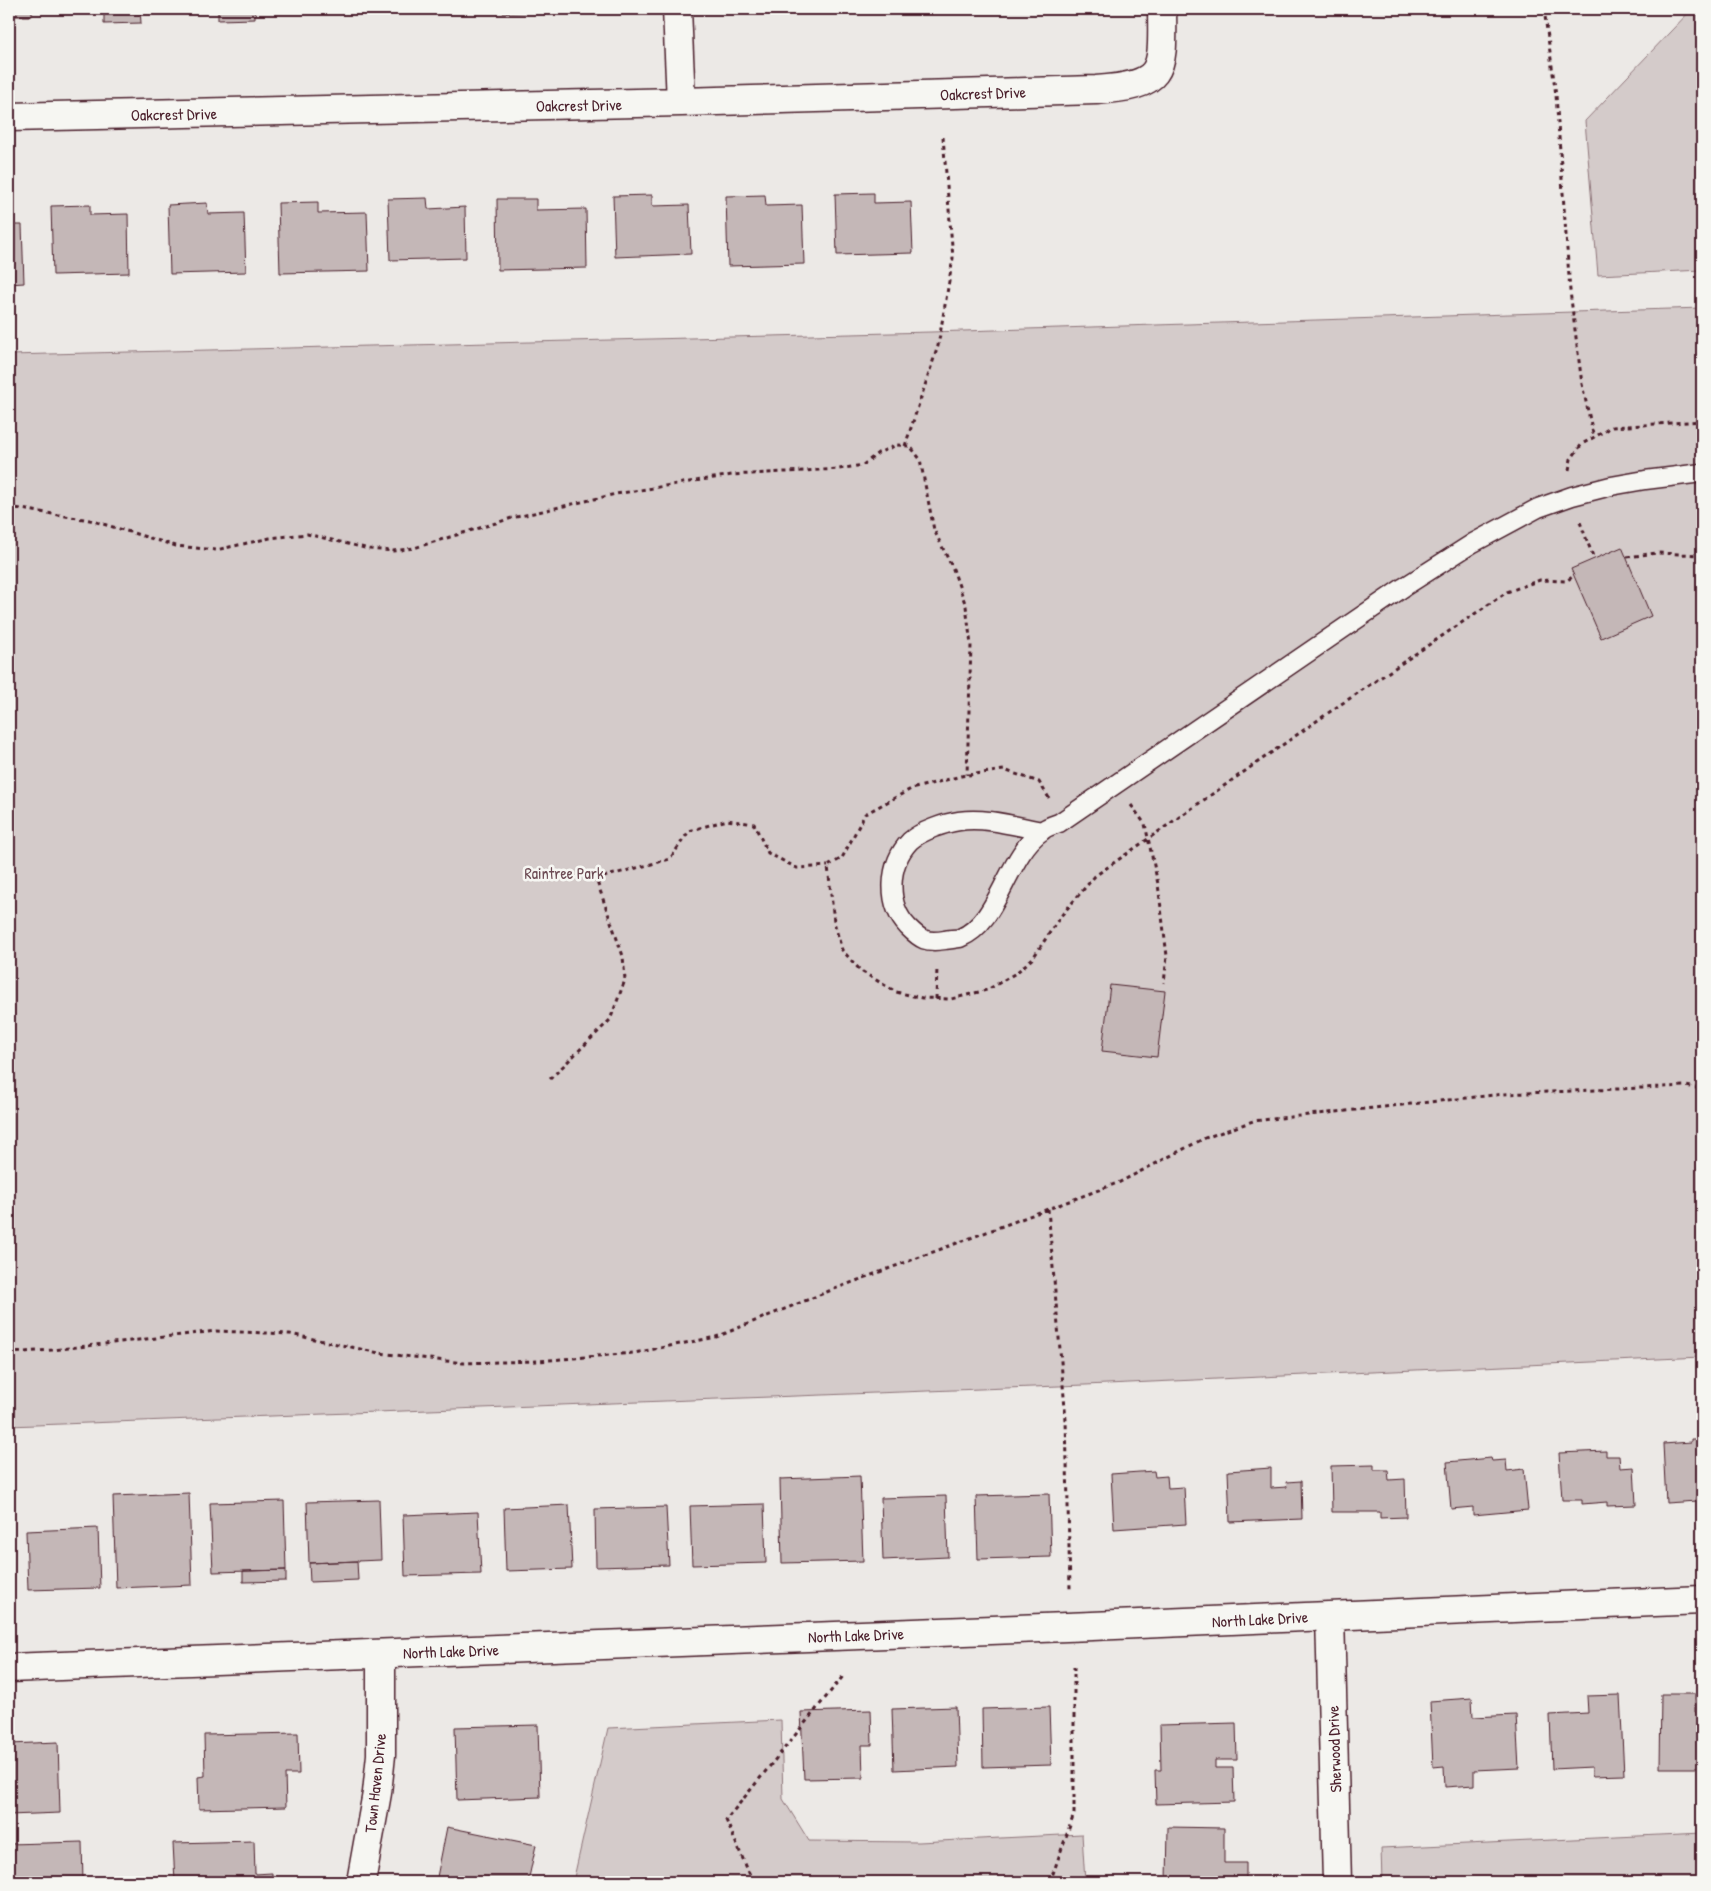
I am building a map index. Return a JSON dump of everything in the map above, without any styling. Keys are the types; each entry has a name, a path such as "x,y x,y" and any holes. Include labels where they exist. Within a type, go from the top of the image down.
{"street":[{"path":"677,9 681,102"},
{"name":"Oakcrest Drive","path":"9,117 681,102 1125,88 1147,80 1161,62 1163,46 1162,9"},
{"name":"North Lake Drive","path":"9,1668 1702,1600"},
{"name":"Sherwood Drive","path":"1330,1616 1337,1882"},
{"name":"Town Haven Drive","path":"361,1882 377,1793 381,1755 380,1654"}],"lane":[{"path":"1042,831 992,821 960,821 935,827 911,840 896,864 894,874 892,892 900,918 920,939 937,941 960,938 978,925 992,908 1024,848 1042,831 1059,823 1404,587 1473,543 1538,508 1611,486 1702,473"}],"path":[{"path":"1544,9 1556,95 1570,291 1582,384 1594,438"},
{"path":"905,446 938,346 953,258 943,137"},
{"path":"9,507 90,520 176,546 216,550 270,538 307,534 369,548 393,551 414,548 512,518 616,494 732,474 839,469 863,465 878,452 897,445 910,446 920,460 934,530 953,569 966,606 971,644 967,775"},
{"path":"1627,557 1657,553 1702,555"},
{"path":"1118,783 1145,824 1158,884 1163,922 1167,956 1164,983"},
{"path":"550,1079 610,1020 625,980 623,956 596,879 670,859 690,831 727,820 754,824 768,853 797,868 828,866"},
{"path":"9,1354 216,1331 290,1334 379,1353 463,1362 538,1361 634,1353 716,1336 829,1291 1120,1182 1205,1138 1253,1122 1504,1094 1686,1086 1702,1089"},
{"path":"1048,1209 1066,1420 1070,1589"},
{"path":"1050,1882 1074,1814 1074,1667"},
{"path":"753,1882 726,1820 844,1675"}],"green space":[{"path":"1692,9 1702,9 1702,270 1598,275 1585,121"},
{"name":"Raintree Park","path":"1702,308 1702,1357 1085,1385 9,1426 9,355 931,332"},
{"path":"781,1720 783,1799 809,1841 919,1842 1082,1834 1085,1882 573,1882 608,1728"},
{"path":"1702,1833 1702,1882 1382,1882 1381,1848"}],"building":[{"path":"9,9 32,9 32,16 9,16"},
{"path":"104,9 140,9 141,23 104,24"},
{"path":"218,9 255,9 255,19 218,20"},
{"path":"440,9 477,9 477,12 440,13"},
{"path":"503,9 581,9 581,11 503,13"},
{"path":"874,193 874,203 911,202 913,253 837,255 835,194"},
{"path":"652,195 652,206 689,205 691,254 615,257 613,196"},
{"path":"765,195 766,206 802,205 804,264 728,266 726,196"},
{"path":"427,198 428,209 465,207 466,258 390,260 388,199"},
{"path":"497,199 536,199 536,210 586,209 587,268 498,270"},
{"path":"318,202 318,213 367,212 369,271 280,273 278,203"},
{"path":"207,203 208,214 244,213 246,272 170,274 168,205"},
{"path":"90,205 90,215 128,214 129,273 53,275 51,206"},
{"path":"9,225 22,225 24,283 9,284"},
{"path":"1622,547 1651,616 1601,638 1571,569"},
{"path":"1110,985 1165,991 1157,1057 1102,1051"},
{"path":"1691,1439 1702,1439 1702,1496 1696,1497 1697,1501 1666,1503 1663,1444 1691,1442"},
{"path":"1606,1451 1606,1456 1619,1456 1620,1468 1634,1467 1636,1505 1607,1506 1607,1502 1582,1504 1582,1500 1562,1500 1559,1453"},
{"path":"1491,1458 1492,1461 1506,1460 1507,1471 1524,1469 1528,1510 1473,1515 1473,1507 1451,1509 1447,1462"},
{"path":"1374,1465 1374,1470 1388,1470 1389,1480 1405,1479 1406,1517 1380,1518 1380,1512 1332,1512 1331,1466"},
{"path":"1271,1468 1271,1488 1287,1487 1286,1482 1301,1481 1302,1519 1230,1522 1228,1471"},
{"path":"1154,1471 1155,1477 1167,1476 1168,1488 1184,1487 1186,1524 1114,1529 1111,1474"},
{"path":"860,1476 863,1561 782,1563 780,1479"},
{"path":"189,1493 192,1585 116,1588 113,1496"},
{"path":"1049,1494 1051,1557 978,1559 976,1496"},
{"path":"946,1496 948,1557 883,1560 881,1498"},
{"path":"379,1500 381,1560 309,1563 307,1502"},
{"path":"284,1501 286,1570 213,1572 210,1503"},
{"path":"764,1504 766,1563 692,1565 690,1506"},
{"path":"569,1505 572,1569 506,1571 504,1508"},
{"path":"666,1507 669,1565 596,1567 595,1509"},
{"path":"478,1512 481,1574 405,1576 403,1515"},
{"path":"98,1528 100,1588 28,1590 26,1531"},
{"path":"357,1561 358,1580 310,1582 309,1563"},
{"path":"286,1570 286,1581 243,1582 243,1571"},
{"path":"1661,1694 1695,1694 1695,1712 1702,1712 1702,1768 1660,1768"},
{"path":"1620,1695 1624,1775 1592,1776 1592,1767 1552,1769 1550,1715 1588,1713 1587,1696"},
{"path":"1472,1698 1473,1717 1516,1715 1519,1768 1474,1770 1474,1785 1445,1787 1444,1766 1433,1767 1430,1701"},
{"path":"956,1707 958,1767 894,1770 892,1709"},
{"path":"1049,1707 1051,1765 983,1767 982,1709"},
{"path":"871,1710 872,1745 862,1745 863,1778 804,1779 801,1712"},
{"path":"1236,1723 1237,1760 1215,1760 1215,1768 1233,1768 1234,1802 1156,1804 1155,1770 1161,1770 1160,1725"},
{"path":"538,1725 540,1797 457,1800 455,1727"},
{"path":"298,1733 299,1774 285,1774 286,1807 199,1809 198,1777 205,1776 204,1735"},
{"path":"58,1742 60,1813 9,1815 9,1744"},
{"path":"447,1827 536,1845 528,1882 436,1882"},
{"path":"1168,1827 1224,1828 1224,1863 1246,1863 1246,1882 1167,1882"},
{"path":"254,1841 255,1874 272,1873 272,1882 175,1882 173,1843"},
{"path":"82,1842 83,1882 9,1882 9,1844"}]}
